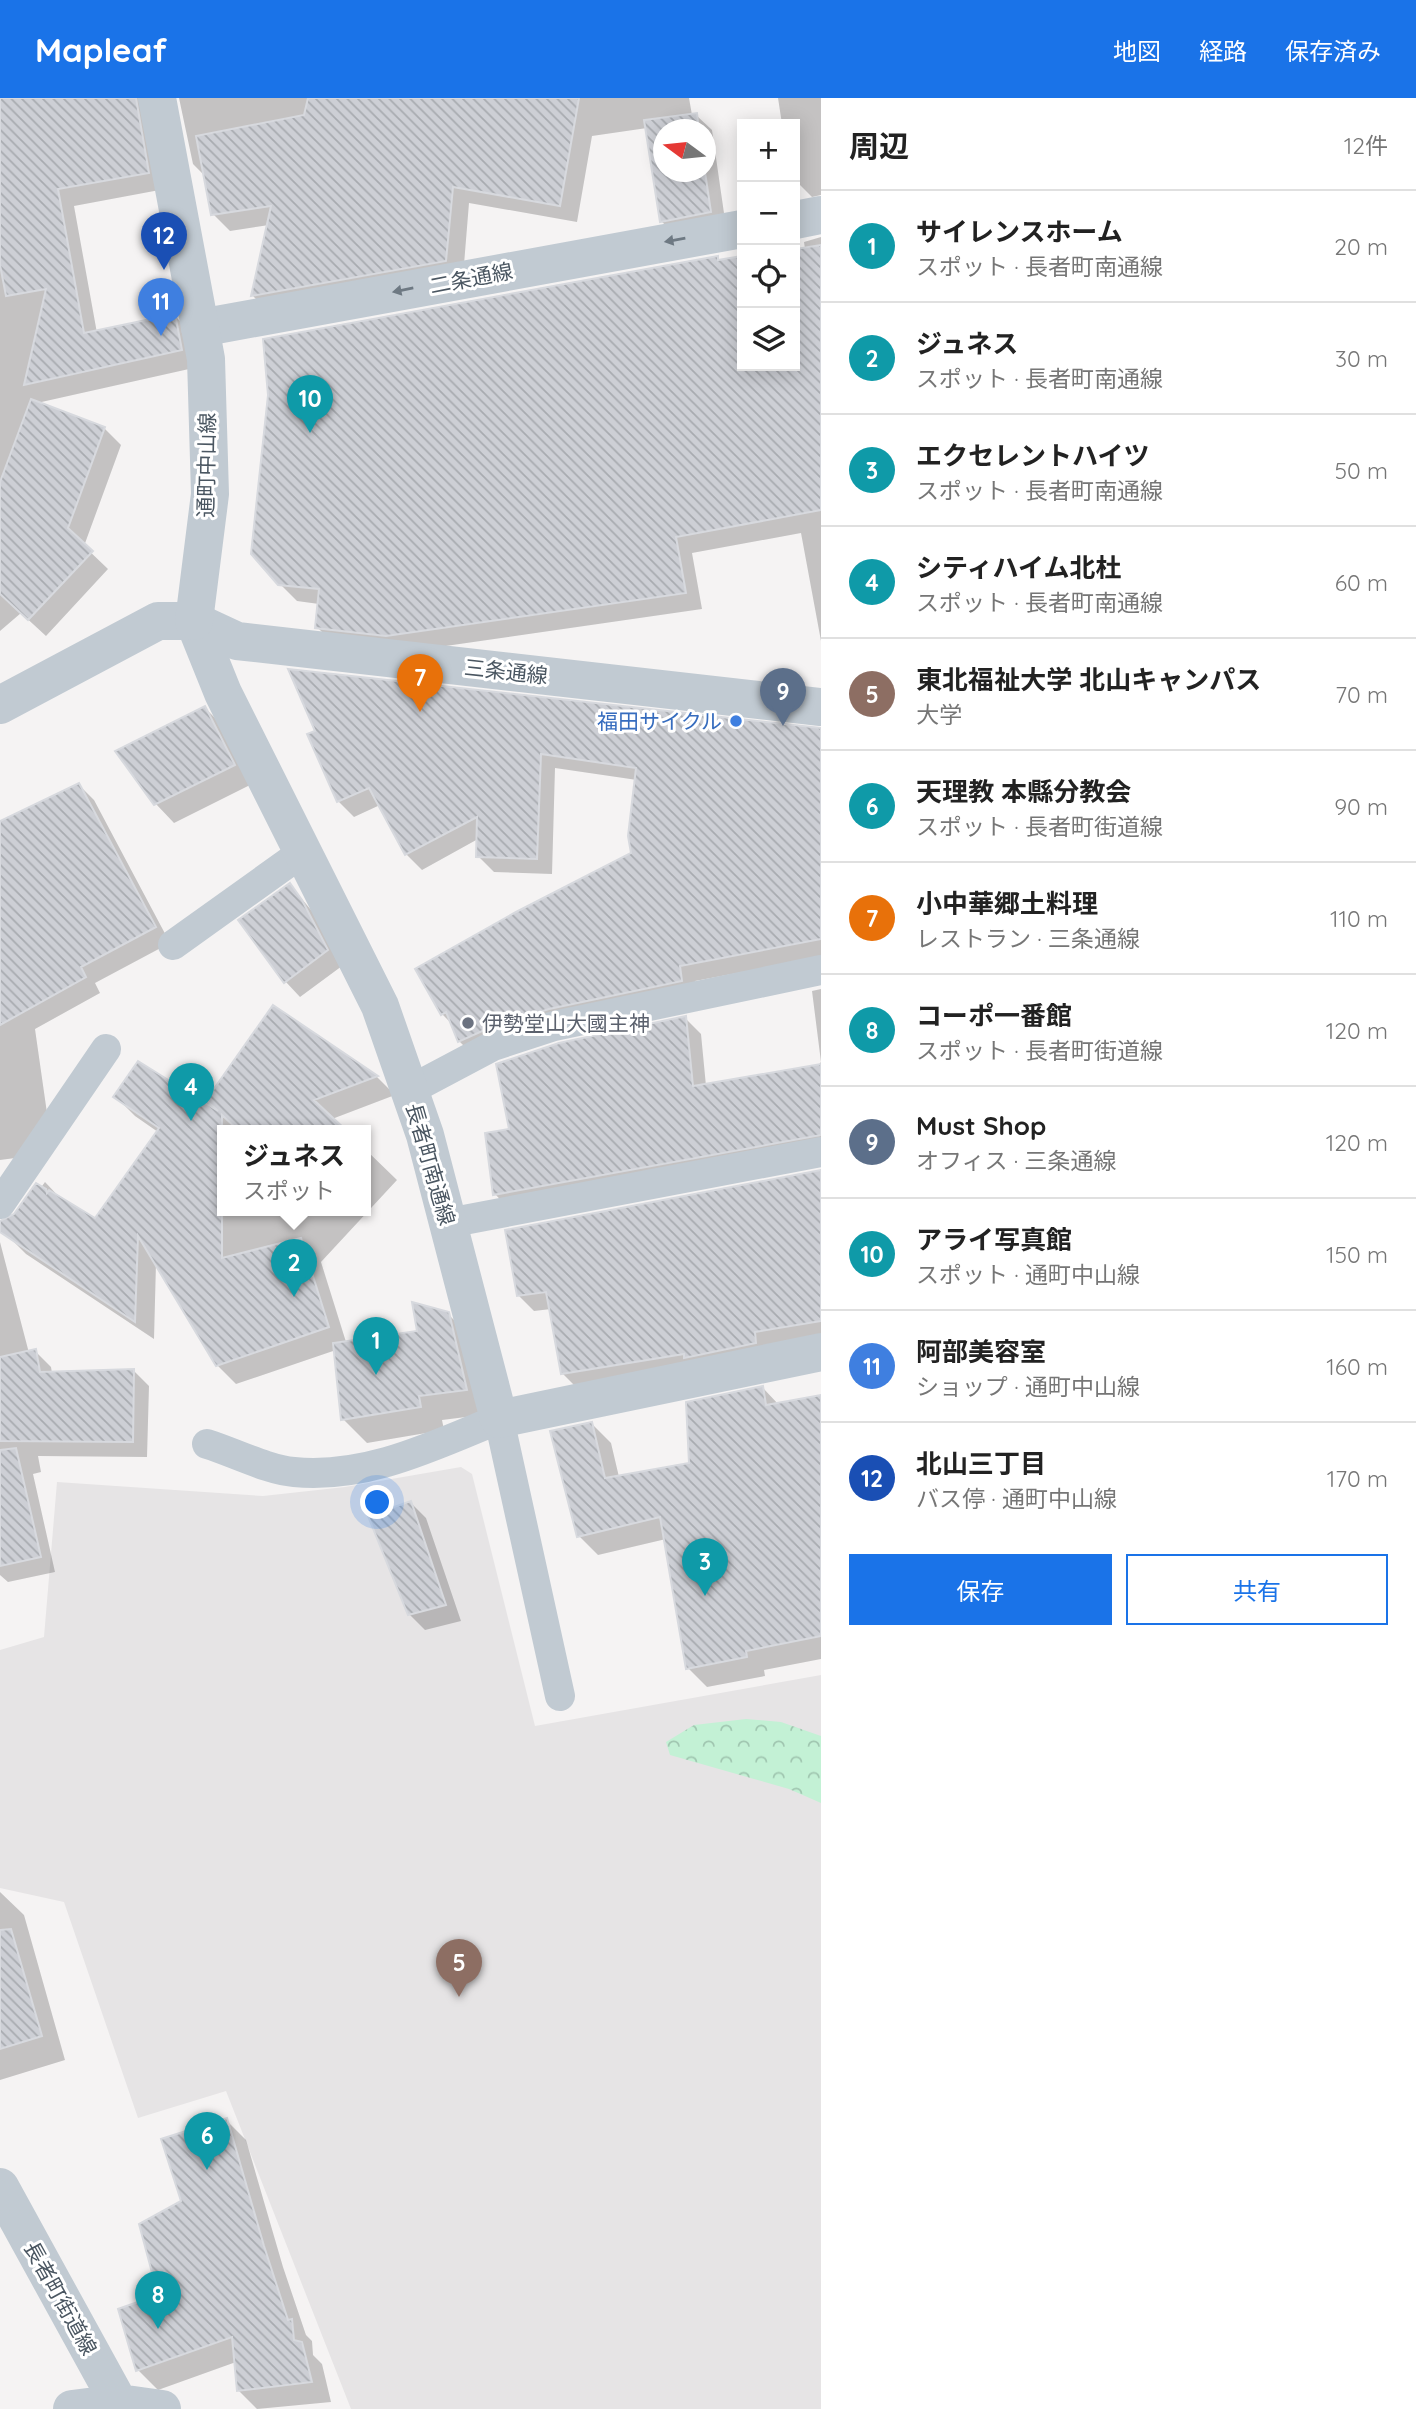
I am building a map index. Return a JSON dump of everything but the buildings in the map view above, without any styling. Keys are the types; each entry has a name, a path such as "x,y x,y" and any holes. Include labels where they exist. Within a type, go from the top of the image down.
{"street":[{"name":"通町中山線","path":"157,98 206,359 210,494 194,621"},
{"path":"800,219 821,215"},
{"name":"二条通線","path":"200,328 737,230"},
{"path":"0,705 158,621 194,621"},
{"name":"三条通線","path":"194,621 237,641 821,707"},
{"name":"長者町南通線","path":"194,621 223,693 380,1006 425,1135 499,1419"},
{"path":"499,1419 821,1352"},
{"name":"長者町街道線","path":"0,2187 121,2406"},
{"path":"72,2409 121,2406 162,2409"}],"lane":[{"path":"173,945 303,852"},
{"path":"410,1090 493,1046 554,1026 821,970"},
{"path":"0,1204 106,1049"},
{"path":"448,1223 821,1152"},
{"path":"207,1444 292,1472 340,1471 399,1461 499,1419 560,1696"}],"shaded area":[{"path":"461,1467 472,1474 535,1726 821,1675 821,2409 351,2409 226,2091 138,2118 64,1902 0,1888 0,1650 44,1637 57,1482 263,1496 345,1487"}],"green space":[{"path":"746,1719 781,1722 821,1736 821,1803 789,1789 670,1755 666,1742 694,1725"}],"place":[{"name":"北山三丁目","path":"164,270"},
{"name":"阿部美容室","path":"161,336"},
{"name":"アライ写真館","path":"310,433"},
{"name":"小中華郷土料理","path":"420,712"},
{"name":"福田サイクル","path":"736,721"},
{"name":"Must Shop","path":"783,726"},
{"name":"伊勢堂山大國主神","path":"468,1023"},
{"name":"シティハイム北杜","path":"191,1121"},
{"name":"ジュネス","path":"294,1297"},
{"name":"サイレンスホーム","path":"376,1375"},
{"name":"エクセレントハイツ","path":"705,1596"},
{"name":"東北福祉大学 北山キャンパス","path":"459,1997"},
{"name":"天理教 本縣分教会","path":"207,2170"},
{"name":"コーポ一番館","path":"158,2329"}]}
